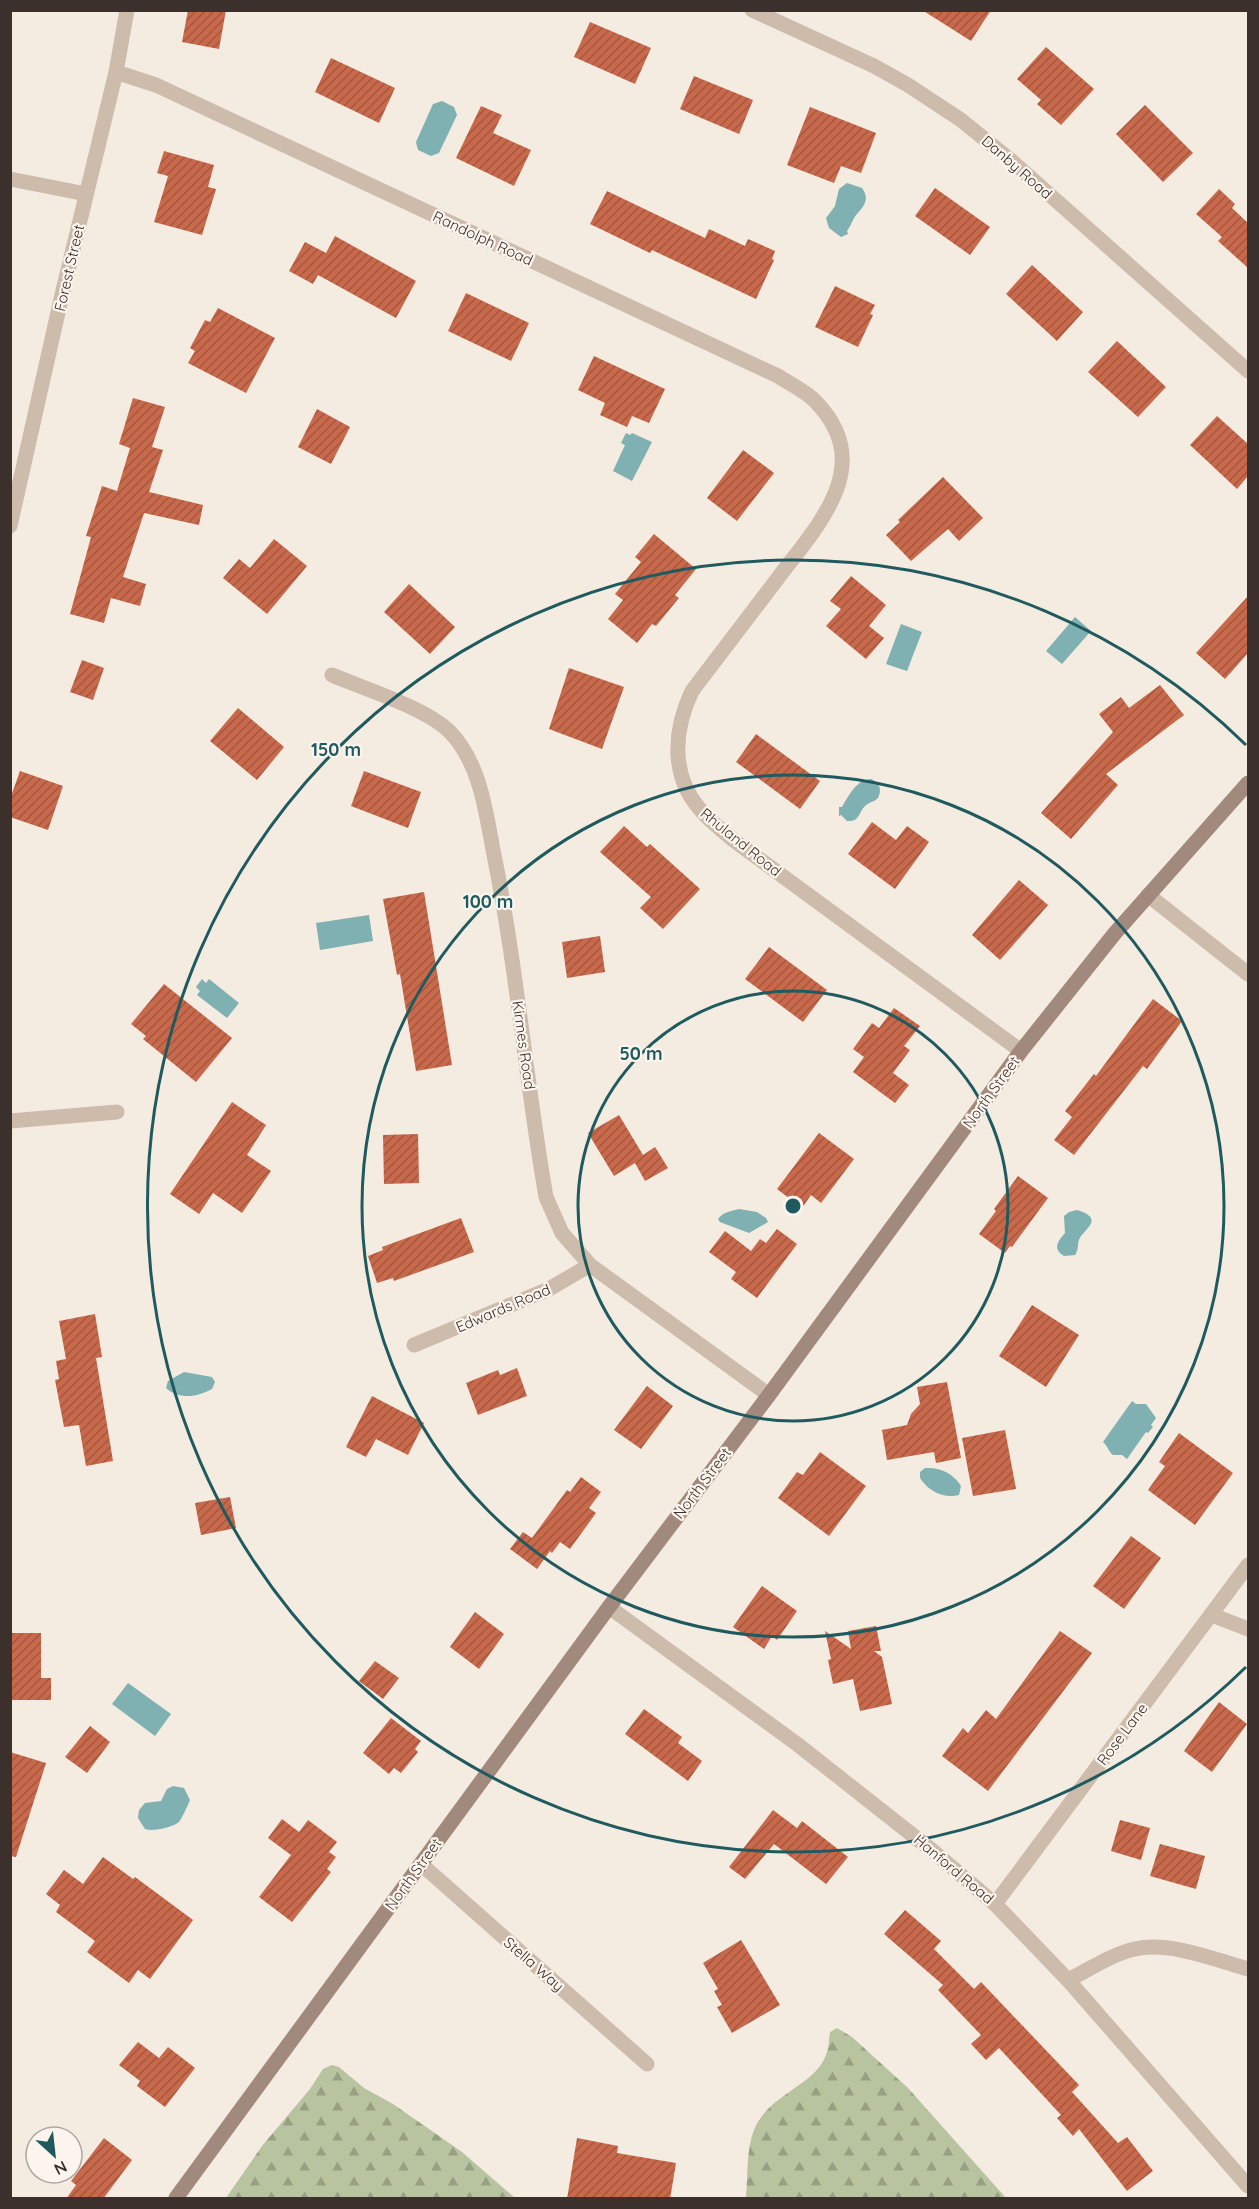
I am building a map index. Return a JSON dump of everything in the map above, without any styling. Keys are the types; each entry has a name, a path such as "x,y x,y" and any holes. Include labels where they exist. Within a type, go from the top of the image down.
{"street":[{"name":"Forest Street","path":"10,526 116,72 127,10"},
{"name":"Danby Road","path":"752,10 874,66 961,120 1014,163 1248,371"},
{"name":"Randolph Road","path":"116,72 156,85 778,376 816,401 834,426"},
{"path":"10,179 86,194"},
{"name":"Rhuland Road","path":"834,426 842,450 842,475 835,497 820,521 692,691 679,729 677,747 682,780 699,810 736,842 1021,1051"},
{"name":"Kirmes Road","path":"332,675 433,719 456,738 469,759 485,810 505,906 546,1197 562,1233 590,1265 769,1395"},
{"name":"North Street","path":"176,2199 609,1607 769,1395 1021,1051 1148,895 1248,783"},
{"path":"1148,895 1248,974"},
{"path":"10,1121 117,1112"},
{"name":"Edwards Road","path":"414,1345 549,1289 590,1265"},
{"name":"Rose Lane","path":"995,1904 1248,1565"},
{"name":"Hanford Road","path":"609,1607 797,1744 934,1852 995,1904 1068,1980 1248,2186"},
{"path":"1212,1615 1248,1629"},
{"name":"Stella Way","path":"421,1864 647,2064"},
{"path":"1068,1980 1120,1953 1143,1948 1175,1950 1248,1969"}],"green space":[{"path":"837,2028 852,2037 908,2088 1006,2198 746,2198 748,2155 754,2130 770,2107 812,2075 820,2066 827,2052 830,2032"},
{"path":"332,2065 339,2067 364,2088 393,2104 462,2152 515,2198 226,2198 262,2146 310,2089 323,2069"}],"water":[{"path":"442,101 454,107 457,115 439,153 431,156 418,150 416,142 433,104"},
{"path":"847,183 862,188 866,199 847,231 848,234 841,237 829,228 826,218 835,206 839,189"},
{"path":"626,433 630,435 632,433 652,442 632,481 613,471 625,445 621,443"},
{"path":"1075,617 1091,631 1062,664 1046,651"},
{"path":"901,624 922,632 907,671 886,664"},
{"path":"871,779 879,787 878,798 865,806 854,820 847,821 841,815 839,816 839,807 842,807 854,789 861,782"},
{"path":"369,915 373,941 320,950 316,923"},
{"path":"202,979 206,983 209,979 239,1003 227,1018 197,995 200,991 196,987"},
{"path":"739,1209 757,1212 768,1222 749,1233 720,1222 718,1219 725,1213"},
{"path":"1077,1210 1086,1213 1092,1221 1079,1240 1075,1255 1064,1256 1057,1248 1058,1242 1065,1233 1064,1216"},
{"path":"184,1372 212,1377 215,1382 212,1389 201,1394 183,1396 166,1388 168,1381"},
{"path":"1132,1401 1136,1404 1146,1404 1156,1418 1151,1425 1153,1427 1148,1433 1146,1432 1127,1459 1122,1455 1113,1455 1103,1442"},
{"path":"925,1468 950,1474 961,1486 959,1495 942,1495 927,1487 920,1478 920,1472"},
{"path":"128,1683 171,1714 155,1736 112,1704"},
{"path":"173,1786 184,1788 190,1800 180,1821 163,1829 145,1829 138,1818 139,1810 145,1803 161,1801 167,1789"}],"building":[{"path":"188,10 226,10 219,49 182,42"},
{"path":"922,10 991,10 971,41"},
{"path":"590,22 651,48 635,84 574,57"},
{"path":"1046,47 1094,89 1061,125 1037,104 1041,100 1017,79"},
{"path":"331,58 395,88 379,123 315,92"},
{"path":"694,76 753,100 739,134 680,109"},
{"path":"1145,105 1193,153 1163,182 1116,134"},
{"path":"481,106 502,115 493,133 531,150 514,186 456,158"},
{"path":"810,107 876,133 861,173 841,166 834,183 787,165"},
{"path":"164,151 214,165 208,187 216,189 202,235 154,222 168,176 157,173"},
{"path":"935,188 990,227 970,255 915,216"},
{"path":"1219,189 1235,204 1232,208 1248,223 1248,268 1218,241 1222,237 1196,214"},
{"path":"607,191 705,238 709,229 745,246 748,239 775,251 772,259 774,260 756,299 652,250 650,253 590,224"},
{"path":"335,236 416,281 396,318 318,275 313,284 289,271 305,242 326,253"},
{"path":"1032,265 1083,312 1057,341 1006,294"},
{"path":"835,286 875,305 870,314 873,315 858,347 815,327"},
{"path":"466,293 529,323 511,361 448,331"},
{"path":"218,308 275,338 246,393 188,363 195,351 190,348 205,320 210,322"},
{"path":"1117,341 1166,387 1138,417 1088,372"},
{"path":"594,356 665,389 649,423 632,416 627,427 600,415 605,403 578,390"},
{"path":"133,398 165,407 152,447 163,450 149,492 203,505 199,525 144,513 123,577 146,584 140,606 111,598 104,623 70,614 91,537 86,536 102,486 117,491 130,448 119,444"},
{"path":"317,409 350,427 331,464 298,447"},
{"path":"1217,416 1248,444 1248,476 1237,489 1190,445"},
{"path":"743,450 774,473 737,521 707,498"},
{"path":"943,477 983,518 959,541 948,529 911,561 886,535 900,522 898,520"},
{"path":"654,534 696,569 675,595 679,598 656,626 652,624 637,643 608,619 623,600 615,594 641,562 635,557"},
{"path":"274,539 307,566 267,614 223,578 239,559 250,568"},
{"path":"851,576 886,605 869,626 884,638 866,659 826,626 841,609 830,601"},
{"path":"409,584 455,627 430,654 384,612"},
{"path":"1248,596 1248,653 1225,679 1196,653"},
{"path":"82,660 104,668 93,700 70,692"},
{"path":"569,668 624,687 602,749 549,729"},
{"path":"1160,685 1184,715 1106,774 1118,785 1071,839 1041,813 1113,732 1099,714 1121,697 1129,708"},
{"path":"238,708 284,747 257,780 210,741"},
{"path":"756,734 820,781 800,809 736,762"},
{"path":"20,771 63,786 48,830 10,817 10,799"},
{"path":"364,771 421,792 408,828 351,806"},
{"path":"872,822 896,840 907,826 929,842 895,889 848,854"},
{"path":"624,826 647,847 650,844 700,889 663,929 640,908 651,897 600,852"},
{"path":"1019,880 1048,905 1000,960 972,935"},
{"path":"424,892 452,1065 416,1071 400,974 397,975 383,899"},
{"path":"600,936 605,972 567,978 562,942"},
{"path":"769,947 827,990 803,1022 745,979"},
{"path":"164,984 232,1038 196,1082 143,1039 146,1036 131,1024"},
{"path":"1153,999 1182,1021 1147,1069 1143,1066 1074,1155 1054,1140 1072,1117 1065,1111 1094,1074 1096,1076"},
{"path":"894,1008 920,1026 904,1046 910,1050 893,1073 909,1085 895,1103 853,1072 864,1057 853,1049 872,1023 879,1028"},
{"path":"232,1102 266,1125 247,1155 271,1171 242,1213 213,1193 199,1214 170,1194"},
{"path":"619,1115 643,1155 655,1147 668,1168 645,1181 635,1163 614,1176 588,1133"},
{"path":"819,1133 854,1159 821,1203 811,1195 802,1208 777,1189"},
{"path":"418,1134 419,1183 384,1184 383,1135"},
{"path":"1018,1176 1048,1198 1012,1247 1010,1246 1005,1253 979,1234"},
{"path":"461,1218 474,1252 394,1281 393,1278 377,1283 368,1256 383,1250 382,1247"},
{"path":"777,1229 797,1244 757,1298 731,1279 736,1272 709,1252 725,1231 751,1251 760,1239 766,1243"},
{"path":"1032,1305 1079,1335 1046,1387 999,1356"},
{"path":"95,1314 102,1357 96,1358 113,1461 86,1466 79,1425 64,1427 55,1380 59,1379 56,1361 66,1359 59,1321"},
{"path":"517,1368 527,1396 478,1415 466,1383 498,1370 500,1375"},
{"path":"947,1382 961,1458 936,1463 934,1452 887,1460 882,1430 907,1425 911,1414 920,1404 917,1387"},
{"path":"647,1386 673,1406 641,1449 614,1430"},
{"path":"372,1396 424,1423 408,1455 376,1439 366,1457 346,1447"},
{"path":"1005,1430 1016,1489 973,1496 962,1438"},
{"path":"1179,1433 1233,1473 1195,1525 1148,1490 1165,1466 1159,1462"},
{"path":"820,1452 866,1486 829,1536 778,1498 797,1472 803,1475"},
{"path":"581,1477 601,1492 589,1508 596,1513 570,1549 560,1542 537,1569 510,1549 523,1532 532,1538 567,1490 570,1492"},
{"path":"230,1497 236,1528 201,1535 195,1503"},
{"path":"1131,1536 1161,1558 1124,1609 1093,1586"},
{"path":"762,1586 797,1611 777,1640 772,1636 764,1649 733,1627"},
{"path":"475,1612 504,1634 479,1669 450,1647"},
{"path":"876,1626 881,1651 874,1651 882,1657 892,1704 860,1711 853,1679 833,1684 825,1631 851,1649 848,1631"},
{"path":"1060,1631 1092,1653 988,1791 942,1756 963,1728 968,1733 986,1710 996,1719"},
{"path":"10,1633 41,1633 41,1678 51,1678 51,1700 10,1700"},
{"path":"375,1661 399,1678 383,1699 359,1681"},
{"path":"1219,1702 1247,1724 1212,1772 1184,1751"},
{"path":"644,1709 682,1737 678,1743 702,1761 688,1781 625,1734"},
{"path":"391,1718 421,1741 415,1749 418,1752 401,1773 394,1768 389,1774 363,1753"},
{"path":"90,1726 110,1742 87,1773 65,1757"},
{"path":"10,1752 46,1763 16,1857 10,1856"},
{"path":"773,1810 797,1828 802,1821 848,1857 826,1884 774,1844 745,1879 729,1867"},
{"path":"282,1819 299,1832 308,1820 337,1842 329,1852 336,1857 327,1869 331,1872 292,1922 259,1897 291,1855 268,1838"},
{"path":"1120,1820 1150,1828 1141,1860 1111,1851"},
{"path":"1160,1844 1205,1856 1196,1889 1150,1876"},
{"path":"103,1857 133,1879 135,1877 193,1920 150,1979 138,1970 129,1983 87,1952 95,1941 56,1912 60,1905 46,1894 64,1870 83,1884"},
{"path":"905,1910 941,1941 934,1949 974,1989 981,1982 1079,2085 1072,2092 1118,2143 1127,2137 1153,2171 1127,2191 1079,2129 1073,2136 1057,2118 1061,2115 999,2048 986,2060 971,2044 981,2035 938,1990 943,1985 884,1934"},
{"path":"741,1940 780,2005 732,2033 717,2007 722,2005 714,1991 718,1989 703,1963"},
{"path":"138,2042 159,2058 168,2047 195,2068 165,2107 137,2086 140,2081 119,2065"},
{"path":"104,2138 132,2160 103,2199 66,2199 76,2185 84,2185 84,2164"},
{"path":"577,2138 618,2146 617,2153 676,2163 670,2199 567,2199"}]}
